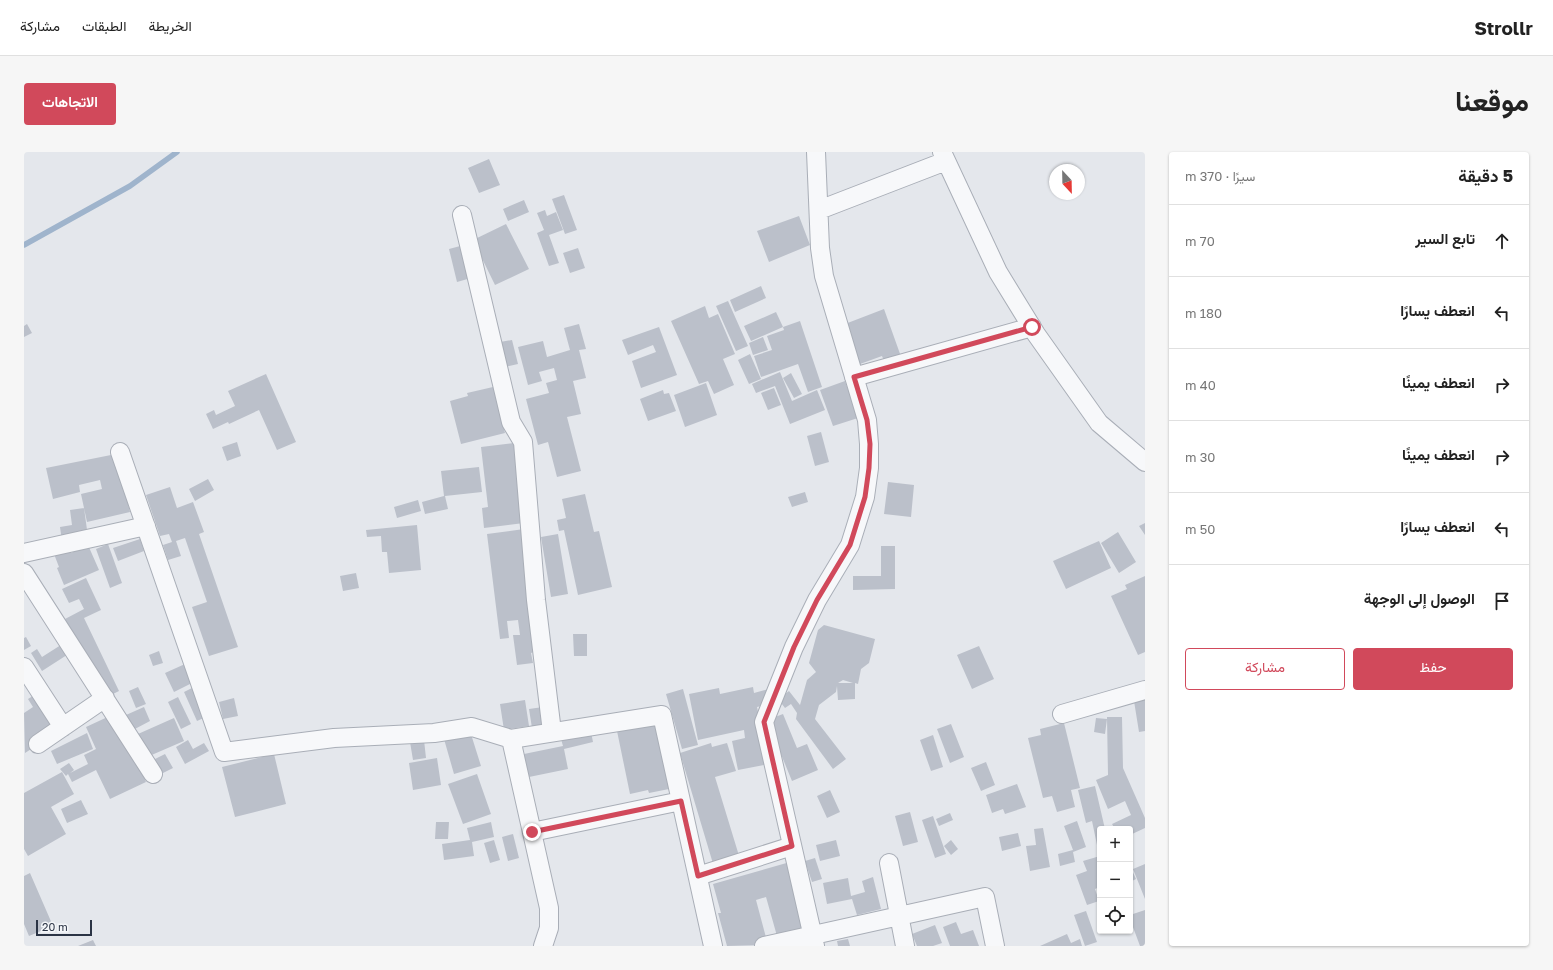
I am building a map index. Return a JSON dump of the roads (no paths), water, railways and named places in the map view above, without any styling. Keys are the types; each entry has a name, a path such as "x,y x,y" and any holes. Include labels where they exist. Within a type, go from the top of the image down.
{"street":[{"path":"814,941 764,722 794,647 817,600 850,545 865,497 869,468 870,444 867,420 824,276 818,210 816,152"},
{"path":"818,210 944,156 998,272 1032,327 1099,423 1145,462"},
{"path":"462,215 511,422 524,442 536,600 552,732"},
{"path":"854,377 1032,327"},
{"path":"120,452 224,752 334,738 434,733 472,727 511,739 662,715 713,946"},
{"path":"24,553 146,526"},
{"path":"24,573 153,774"},
{"path":"24,667 63,727"},
{"path":"1062,714 1145,690"},
{"path":"38,744 105,698"},
{"path":"511,739 549,908 549,928 543,946"},
{"path":"532,832 681,801"},
{"path":"698,876 792,846"},
{"path":"889,863 905,946"},
{"path":"764,946 814,941 899,916 985,897 995,946"}],"waterway":[{"path":"24,245 130,186 177,152"}]}
